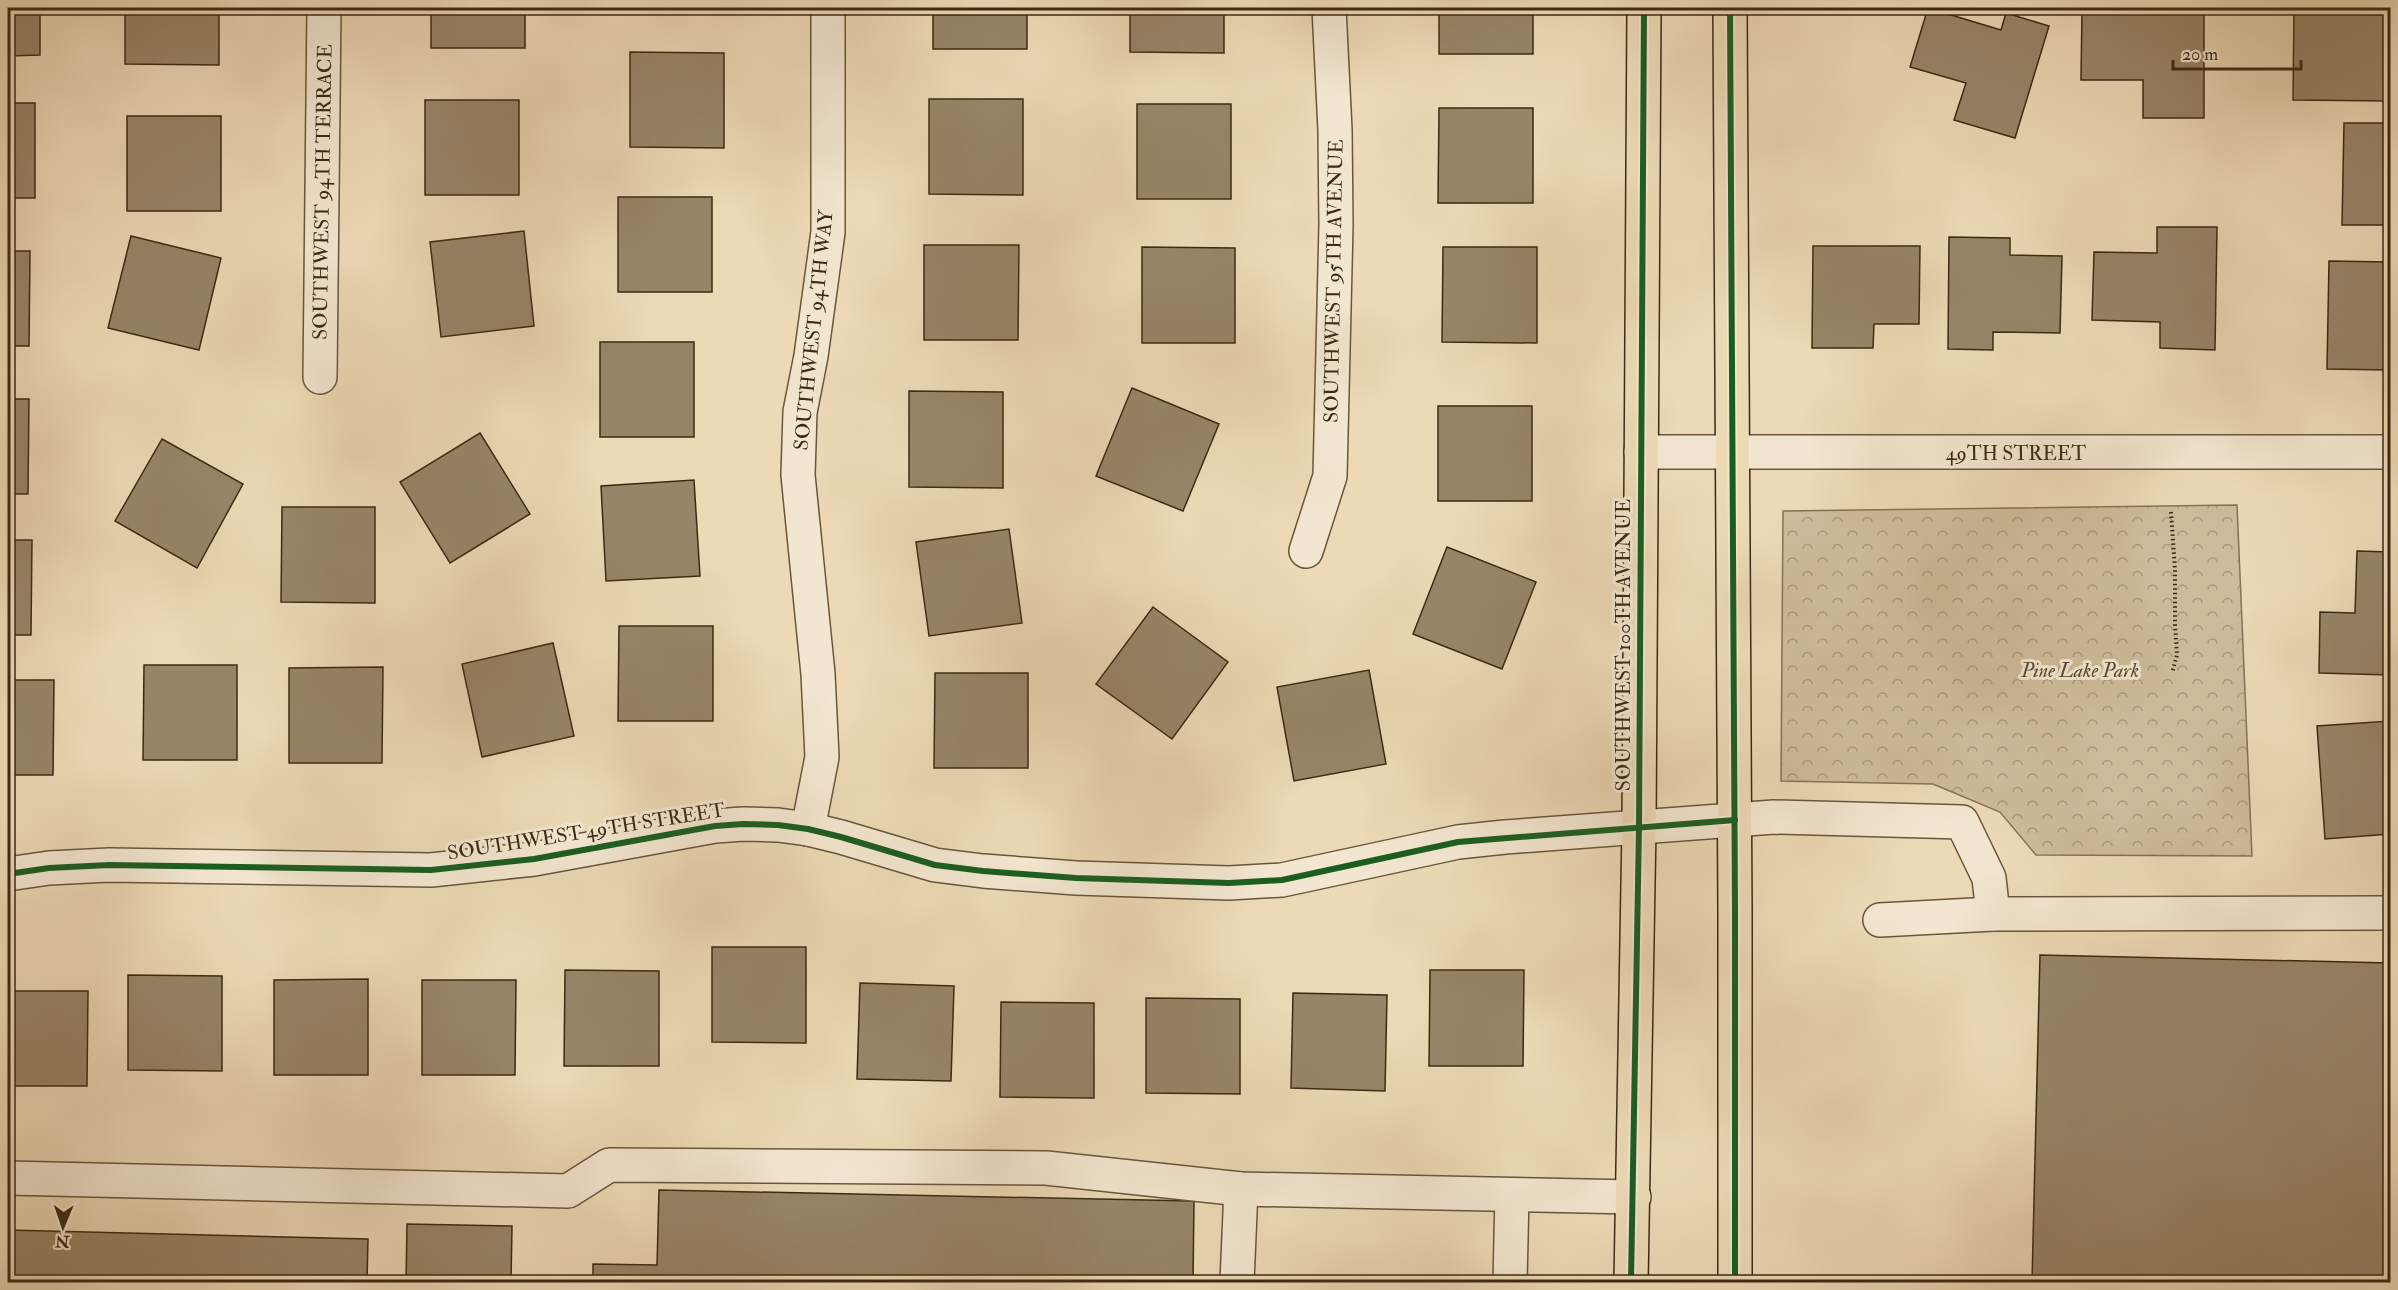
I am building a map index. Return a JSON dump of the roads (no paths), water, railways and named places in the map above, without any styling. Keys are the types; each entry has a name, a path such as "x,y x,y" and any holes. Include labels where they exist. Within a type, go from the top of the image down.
{"main road":[{"name":"SOUTHWEST 100TH AVENUE","path":"1631,1282 1639,827 1644,8"},
{"path":"1730,8 1735,820 1735,1282"}],"street":[{"name":"SOUTHWEST 94TH TERRACE","path":"320,377 324,8"},
{"name":"SOUTHWEST 94TH WAY","path":"808,829 822,757 818,674 798,475 800,411 811,356 828,232 828,8"},
{"name":"SOUTHWEST 95TH AVENUE","path":"1306,551 1330,477 1336,225 1335,130 1329,8"},
{"name":"49TH STREET","path":"1641,452 2391,452"},
{"name":"SOUTHWEST 49TH STREET","path":"8,874 49,868 109,865 431,870 534,859 715,826 766,824 808,829 842,837 935,865 1076,878 1229,883 1282,880 1458,842 1774,817 1962,822 1989,878 1993,914"},
{"path":"1880,920 1993,914 2391,913"},
{"path":"8,1178 568,1191 609,1164 1046,1168 1241,1189 1634,1197"},
{"path":"1237,1282 1241,1189"},
{"path":"1510,1282 1512,1195"}],"park label":[{"name":"Pine Lake Park","path":"2080,670"}]}
